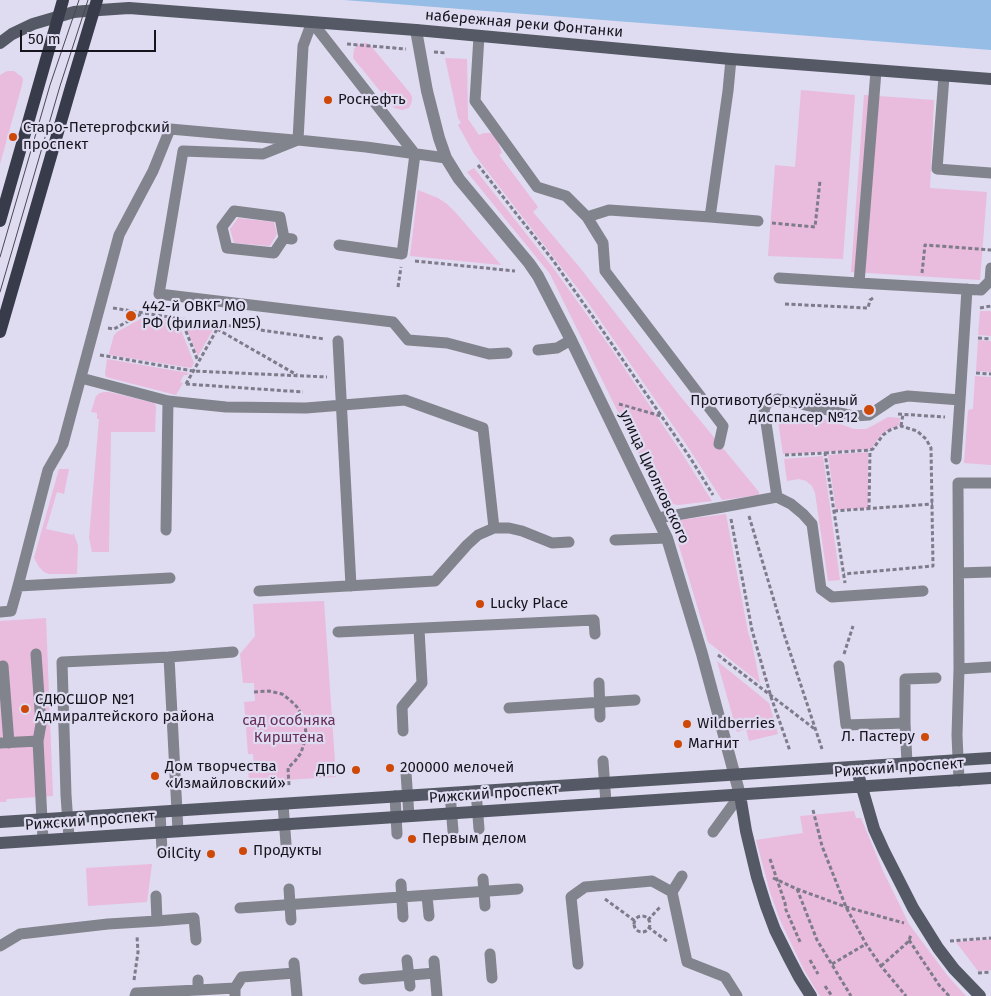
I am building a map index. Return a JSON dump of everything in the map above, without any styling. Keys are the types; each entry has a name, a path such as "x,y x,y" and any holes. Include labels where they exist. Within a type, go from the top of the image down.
{"main road":[{"path":"0,221 63,0"},
{"path":"0,332 95,5"},
{"name":"набережная реки Фонтанки","path":"0,43 12,34 33,24 95,5 416,30 731,59 991,79"},
{"name":"Рижский проспект","path":"0,822 991,758"},
{"path":"856,766 874,829 913,908 954,969 980,996"},
{"name":"Рижский проспект","path":"0,843 991,778"},
{"name":"улица Циолковского","path":"740,794 746,831 766,906 785,951 811,996"}],"street":[{"name":"улица Циолковского","path":"416,30 427,92 446,158 459,179 529,263 551,300 667,538 740,794"}],"lane":[{"path":"312,22 415,154 402,254 339,246"},
{"path":"298,140 303,46 312,22"},
{"path":"479,36 475,101 537,187 566,196 587,216 603,243 605,271 723,426 719,444"},
{"path":"710,218 731,59"},
{"path":"859,283 876,71"},
{"path":"944,76 937,169 991,174"},
{"path":"0,612 11,611 48,470 63,444 120,235 153,171 170,129 298,140 446,158"},
{"path":"298,140 263,154 183,151 159,294 393,322 408,340 447,343 489,354 507,353"},
{"path":"587,216 609,210 758,221"},
{"path":"234,211 280,217 288,238 274,253 227,248 222,227 234,211"},
{"path":"779,278 981,290 990,281 991,268"},
{"path":"956,459 967,289"},
{"path":"538,350 557,348 571,340"},
{"path":"338,341 351,586"},
{"path":"81,378 171,401 226,407 306,408 405,400 483,428 494,528"},
{"path":"777,497 764,409 768,402 778,398 854,416 869,415 893,399 908,396 960,400"},
{"path":"166,530 171,401"},
{"path":"959,780 957,736 959,669 958,483 991,482"},
{"path":"658,518 777,497 797,509 812,524 821,589 832,597 923,591"},
{"path":"258,591 435,581 478,535 494,528 510,528 522,531 552,543 569,542"},
{"path":"615,540 667,538"},
{"path":"959,573 991,572"},
{"path":"18,586 170,578"},
{"path":"338,632 594,620 595,634"},
{"path":"403,731 402,707 422,683 419,629"},
{"path":"69,838 62,662 232,652"},
{"path":"36,654 41,724 38,741 43,840"},
{"path":"170,657 178,831"},
{"path":"3,666 4,743 38,741"},
{"path":"839,666 846,725 905,723"},
{"path":"959,669 991,667"},
{"path":"907,764 905,679 936,678"},
{"path":"599,682 600,717"},
{"path":"510,708 635,700"},
{"path":"603,761 606,803"},
{"path":"398,834 403,817 401,796 406,773"},
{"path":"476,791 479,829"},
{"path":"450,793 453,831"},
{"path":"713,832 740,794"},
{"path":"283,804 286,844"},
{"path":"160,812 162,851"},
{"path":"682,876 672,892 687,962 725,977 737,996"},
{"path":"483,879 485,906"},
{"path":"456,881 457,893"},
{"path":"578,964 571,897 585,887 652,881 672,892"},
{"path":"400,884 403,918"},
{"path":"289,889 291,920"},
{"path":"240,908 518,889"},
{"path":"156,896 157,921"},
{"path":"427,896 429,916"},
{"path":"0,946 20,934 108,924 194,918 196,940"},
{"path":"490,954 492,978"},
{"path":"407,960 409,981"},
{"path":"434,961 438,996"},
{"path":"135,994 198,985 235,992 242,977 295,968 297,996"},
{"path":"364,979 409,981 435,973"}],"path":[{"path":"326,42 446,53"},
{"path":"478,165 552,260 596,321 691,459 716,500"},
{"path":"758,221 815,227 820,181"},
{"path":"921,286 925,246 991,250"},
{"path":"411,261 514,271"},
{"path":"398,286 400,277"},
{"path":"785,304 868,308 870,300 877,296"},
{"path":"100,306 338,341"},
{"path":"95,325 114,329 144,313"},
{"path":"181,319 199,362"},
{"path":"171,401 186,384 220,324"},
{"path":"217,330 298,376"},
{"path":"975,338 991,339"},
{"path":"88,353 193,371 340,378"},
{"path":"973,373 991,374"},
{"path":"186,384 312,392"},
{"path":"600,398 662,416"},
{"path":"900,426 903,414"},
{"path":"771,456 870,450 890,430 900,426 917,431 926,439 931,448 933,566 844,574"},
{"path":"869,509 870,450"},
{"path":"825,453 847,596"},
{"path":"745,503 783,631 822,748"},
{"path":"834,511 933,504"},
{"path":"730,513 752,630 771,696 790,751"},
{"path":"839,666 853,626"},
{"path":"714,652 817,731"},
{"path":"254,692 269,691 282,694 297,706 302,715 306,734 301,752 288,768 289,786"},
{"path":"813,810 822,846 846,907 866,944 881,966 906,996"},
{"path":"768,853 786,910 804,951"},
{"path":"771,877 846,907 902,922 907,926"},
{"path":"589,887 635,921"},
{"path":"797,888 817,940 851,996"},
{"path":"640,916 645,917 648,921 648,928 644,931 637,930 634,926 635,921 640,916"},
{"path":"135,994 134,984 138,952 136,922"},
{"path":"881,966 909,940 911,936 910,930"},
{"path":"949,941 991,938"},
{"path":"909,940 939,985 949,996"},
{"path":"832,964 866,944"},
{"path":"808,959 832,996"},
{"path":"975,974 991,972"}],"green space":[{"path":"363,43 371,46 410,93 412,101 409,108 402,110 394,108 353,58 354,49"},
{"path":"445,58 467,59 468,119 479,135 492,133 497,140 502,153 499,155 538,207 533,212 581,269 680,396 759,492 759,495 722,500 688,447 582,294 474,154 458,125 461,123 458,118"},
{"path":"7,71 14,71 23,80 0,164 0,75"},
{"path":"801,90 855,95 843,259 768,256 775,165 795,167"},
{"path":"864,95 934,100 930,188 987,192 980,280 851,272"},
{"path":"474,168 554,269 610,347 712,501 678,505 667,503 647,471 550,274 467,172"},
{"path":"418,190 447,204 501,265 410,256"},
{"path":"238,218 274,222 277,234 270,246 234,243 230,229"},
{"path":"980,311 991,311 991,336 978,335"},
{"path":"144,317 177,320 194,363 191,368 110,355 114,335"},
{"path":"184,322 215,326 198,356"},
{"path":"978,340 991,341 991,372 976,371"},
{"path":"107,359 189,373 184,375 180,382 183,383 176,395 106,377"},
{"path":"975,376 991,377 991,465 964,463 968,410 973,409"},
{"path":"104,392 154,403 156,406 155,432 111,432 109,552 92,552 89,538 99,419 97,419 97,413 91,412 96,396"},
{"path":"786,412 829,420 854,429 866,429 888,417 900,418 899,425 881,435 871,449 783,454 778,421 780,414"},
{"path":"868,452 868,508 836,510 828,455"},
{"path":"823,456 840,580 828,581 815,493 812,486 806,481 799,479 787,481 784,459"},
{"path":"59,469 69,469 64,494 57,492 46,529 73,535 73,532 78,545 77,574 49,574 39,567 34,558"},
{"path":"726,514 748,632 760,683 708,642 673,526 679,520"},
{"name":"сад особняка Кирштена","path":"324,601 336,777 249,782 248,767 254,766 253,754 248,754 244,702 255,701 254,683 243,683 240,654 255,636 253,604"},
{"name":"СДЮСШОР №1 Адмиралтейского района","path":"46,618 53,796 7,799 6,802 0,802 0,621"},
{"path":"717,661 769,703 778,734 749,741 746,729 737,732"},
{"path":"854,811 856,818 861,818 883,871 909,924 947,975 966,996 820,996 816,990 780,920 770,892 756,840 803,833 800,816"},
{"path":"152,864 147,902 88,906 86,868"},
{"path":"991,939 991,970 978,971 956,942"}],"water":[{"path":"344,0 991,0 991,50"}],"tram line":[{"path":"0,257 50,85 79,0"},
{"path":"0,292 60,86 88,0"}],"place":[{"name":"Роснефть","path":"328,100"},
{"name":"Старо-Петергофский проспект","path":"13,137"},
{"name":"442-й ОВКГ МО РФ (филиал №5)","path":"131,316"},
{"name":"Противотуберкулёзный диспансер №12","path":"869,410"},
{"name":"Lucky Place","path":"480,604"},
{"name":"СДЮСШОР №1 Адмиралтейского района","path":"25,709"},
{"name":"Wildberries","path":"687,724"},
{"name":"Л. Пастеру","path":"925,737"},
{"name":"Магнит","path":"678,744"},
{"name":"200000 мелочей","path":"390,768"},
{"name":"ДПО","path":"356,770"},
{"name":"Дом творчества «Измайловский»","path":"155,776"},
{"name":"Первым делом","path":"412,839"},
{"name":"Продукты","path":"243,851"},
{"name":"OilCity","path":"211,854"}]}
